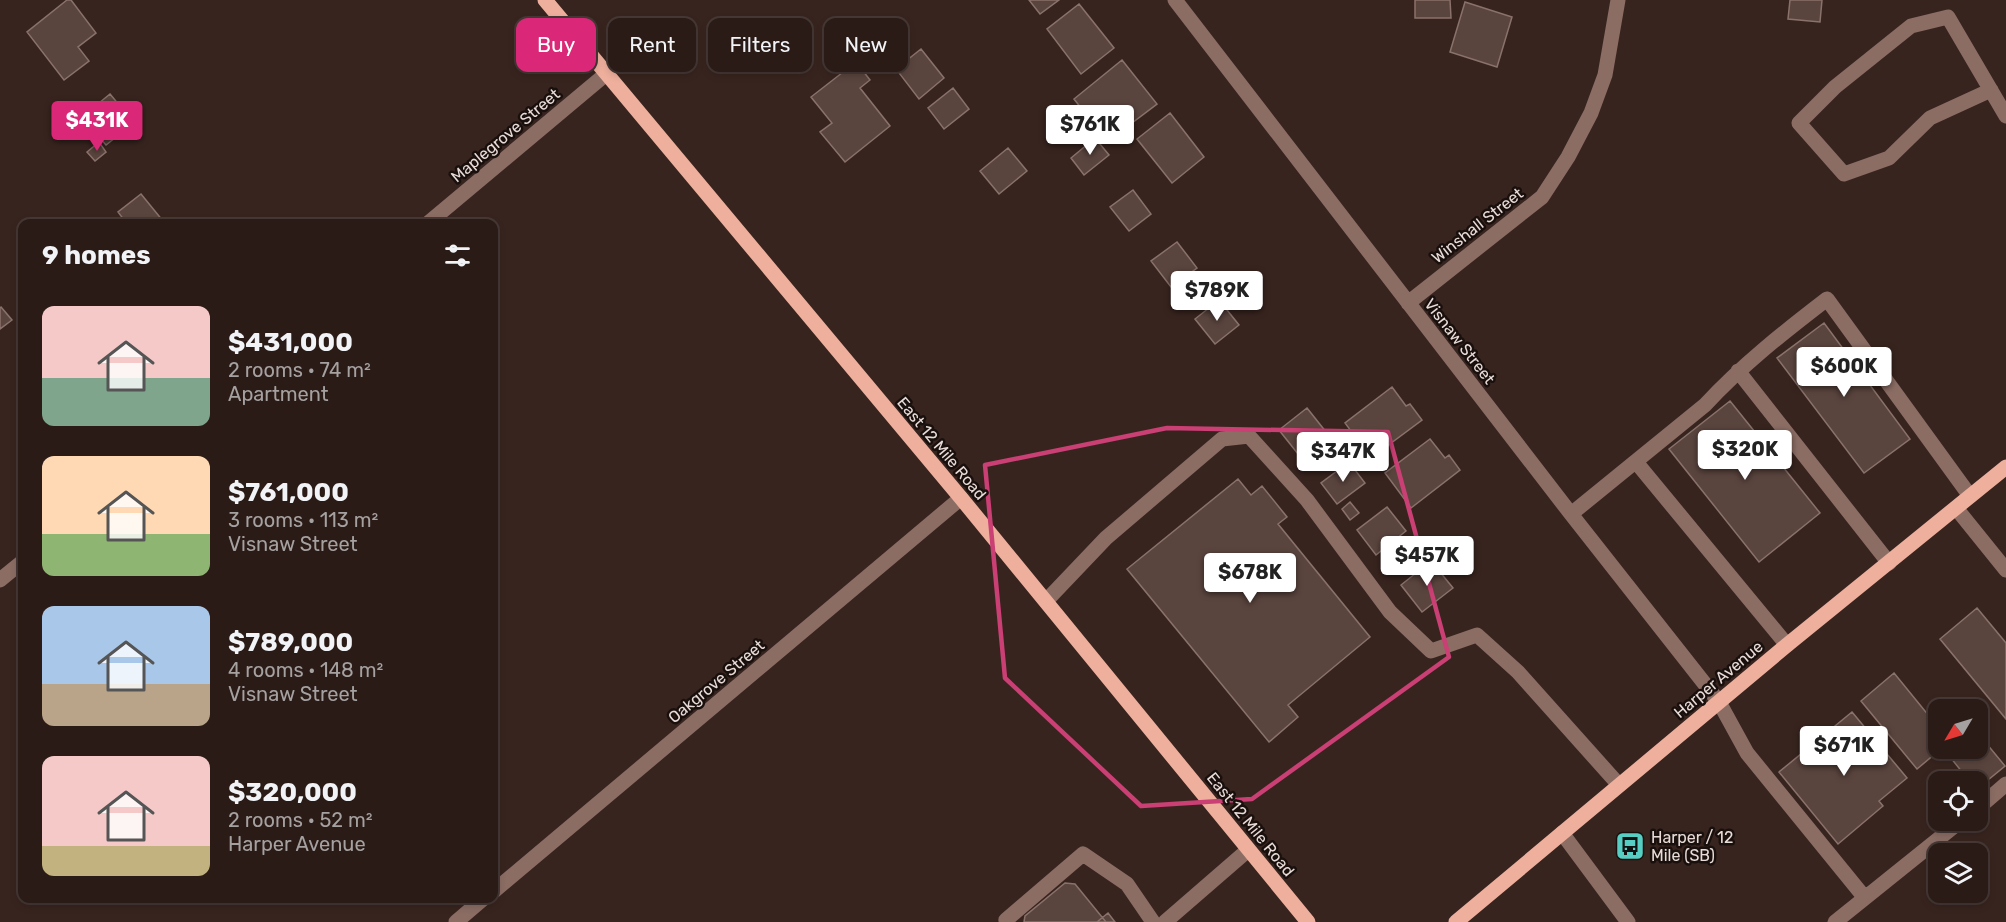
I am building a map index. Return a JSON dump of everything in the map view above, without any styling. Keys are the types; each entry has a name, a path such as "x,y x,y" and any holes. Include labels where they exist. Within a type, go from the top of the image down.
{"main road":[{"name":"East 12 Mile Road","path":"545,0 961,498 1308,922"},
{"name":"Harper Avenue","path":"1456,922 1787,645 2006,467"}],"street":[{"name":"Visnaw Street","path":"1174,0 1719,702 1747,753 1865,898"},
{"name":"Winshall Street","path":"1408,303 1542,197 1568,157 1591,113 1605,75 1618,0"},
{"path":"1991,90 1930,118 1889,158 1844,174 1799,123 1835,87 1911,26 1948,17 1991,90 2006,116"},
{"name":"Maplegrove Street","path":"433,219 606,74"},
{"path":"1571,514 1706,405 1759,352 1827,299 1970,496"},
{"path":"1738,371 1889,563"},
{"path":"1046,601 1106,538 1222,440 1249,436 1307,500 1390,612 1431,651 1477,635 1518,672 1619,785"},
{"path":"1636,462 1787,645"},
{"name":"Oakgrove Street","path":"498,888 961,498"},
{"path":"1956,508 2006,570"},
{"path":"0,580 18,565"},
{"path":"1988,800 2006,784"},
{"path":"1835,922 1948,831"},
{"path":"1563,833 1628,922"},
{"path":"1165,922 1248,850"},
{"path":"1007,922 1006,920 1083,854 1127,884 1153,922"},
{"path":"456,922 478,903"}],"highlighted area":[{"path":"1167,428 1388,432 1449,657 1252,799 1141,806 1005,678 985,465"}],"building":[{"path":"67,0 71,0 96,33 78,47 89,61 64,80 27,32"},
{"path":"1029,0 1059,0 1040,14"},
{"path":"1415,0 1450,0 1451,18 1415,18"},
{"path":"1790,0 1822,0 1820,22 1788,19"},
{"path":"1465,2 1512,17 1497,67 1450,52"},
{"path":"1079,4 1114,48 1081,74 1047,29"},
{"path":"921,49 944,78 919,99 898,72 908,72 908,59"},
{"path":"1122,60 1157,104 1124,129 1115,118 1099,131 1074,99"},
{"path":"843,72 864,72 870,80 860,88 890,126 845,162 820,132 832,123 811,97"},
{"path":"953,88 969,109 944,129 928,108"},
{"path":"110,94 134,123 106,145 82,117"},
{"path":"1170,113 1204,157 1172,183 1137,139"},
{"path":"1095,138 1109,155 1084,175 1071,158"},
{"path":"99,142 106,152 95,161 87,152"},
{"path":"1008,148 1027,171 999,194 980,171"},
{"path":"1133,190 1151,214 1129,231 1110,207"},
{"path":"141,194 161,219 123,219 118,212"},
{"path":"1177,242 1197,268 1171,287 1151,261"},
{"path":"1219,300 1239,325 1215,344 1195,319"},
{"path":"0,308 12,320 0,329"},
{"path":"1824,323 1910,439 1864,473 1777,358"},
{"path":"1392,387 1406,406 1410,404 1422,420 1371,458 1345,423"},
{"path":"1730,401 1820,513 1759,562 1669,449"},
{"path":"1307,408 1326,432 1298,454 1279,430"},
{"path":"1430,439 1445,458 1449,455 1460,470 1411,508 1385,473"},
{"path":"1349,462 1365,483 1337,504 1321,483"},
{"path":"1238,479 1251,495 1262,486 1287,517 1278,524 1370,637 1288,705 1298,717 1269,742 1127,569"},
{"path":"1350,502 1359,513 1350,520 1342,509"},
{"path":"1387,507 1406,531 1376,555 1357,530"},
{"path":"1431,561 1453,588 1422,612 1401,585"},
{"path":"1977,608 2006,643 2006,719 1940,639"},
{"path":"1894,673 1928,715 1929,759 1917,769 1861,701"},
{"path":"1852,712 1907,778 1879,801 1883,806 1838,844 1779,772"},
{"path":"1988,745 2005,766 1988,780 1988,771 1961,771 1952,759 1988,759"},
{"path":"1065,883 1075,884 1106,922 1024,922 1025,916"},
{"path":"1108,913 1115,922 1097,922"}],"place":[{"name":"Harper / 12 Mile (SB)","path":"1630,846"}]}
